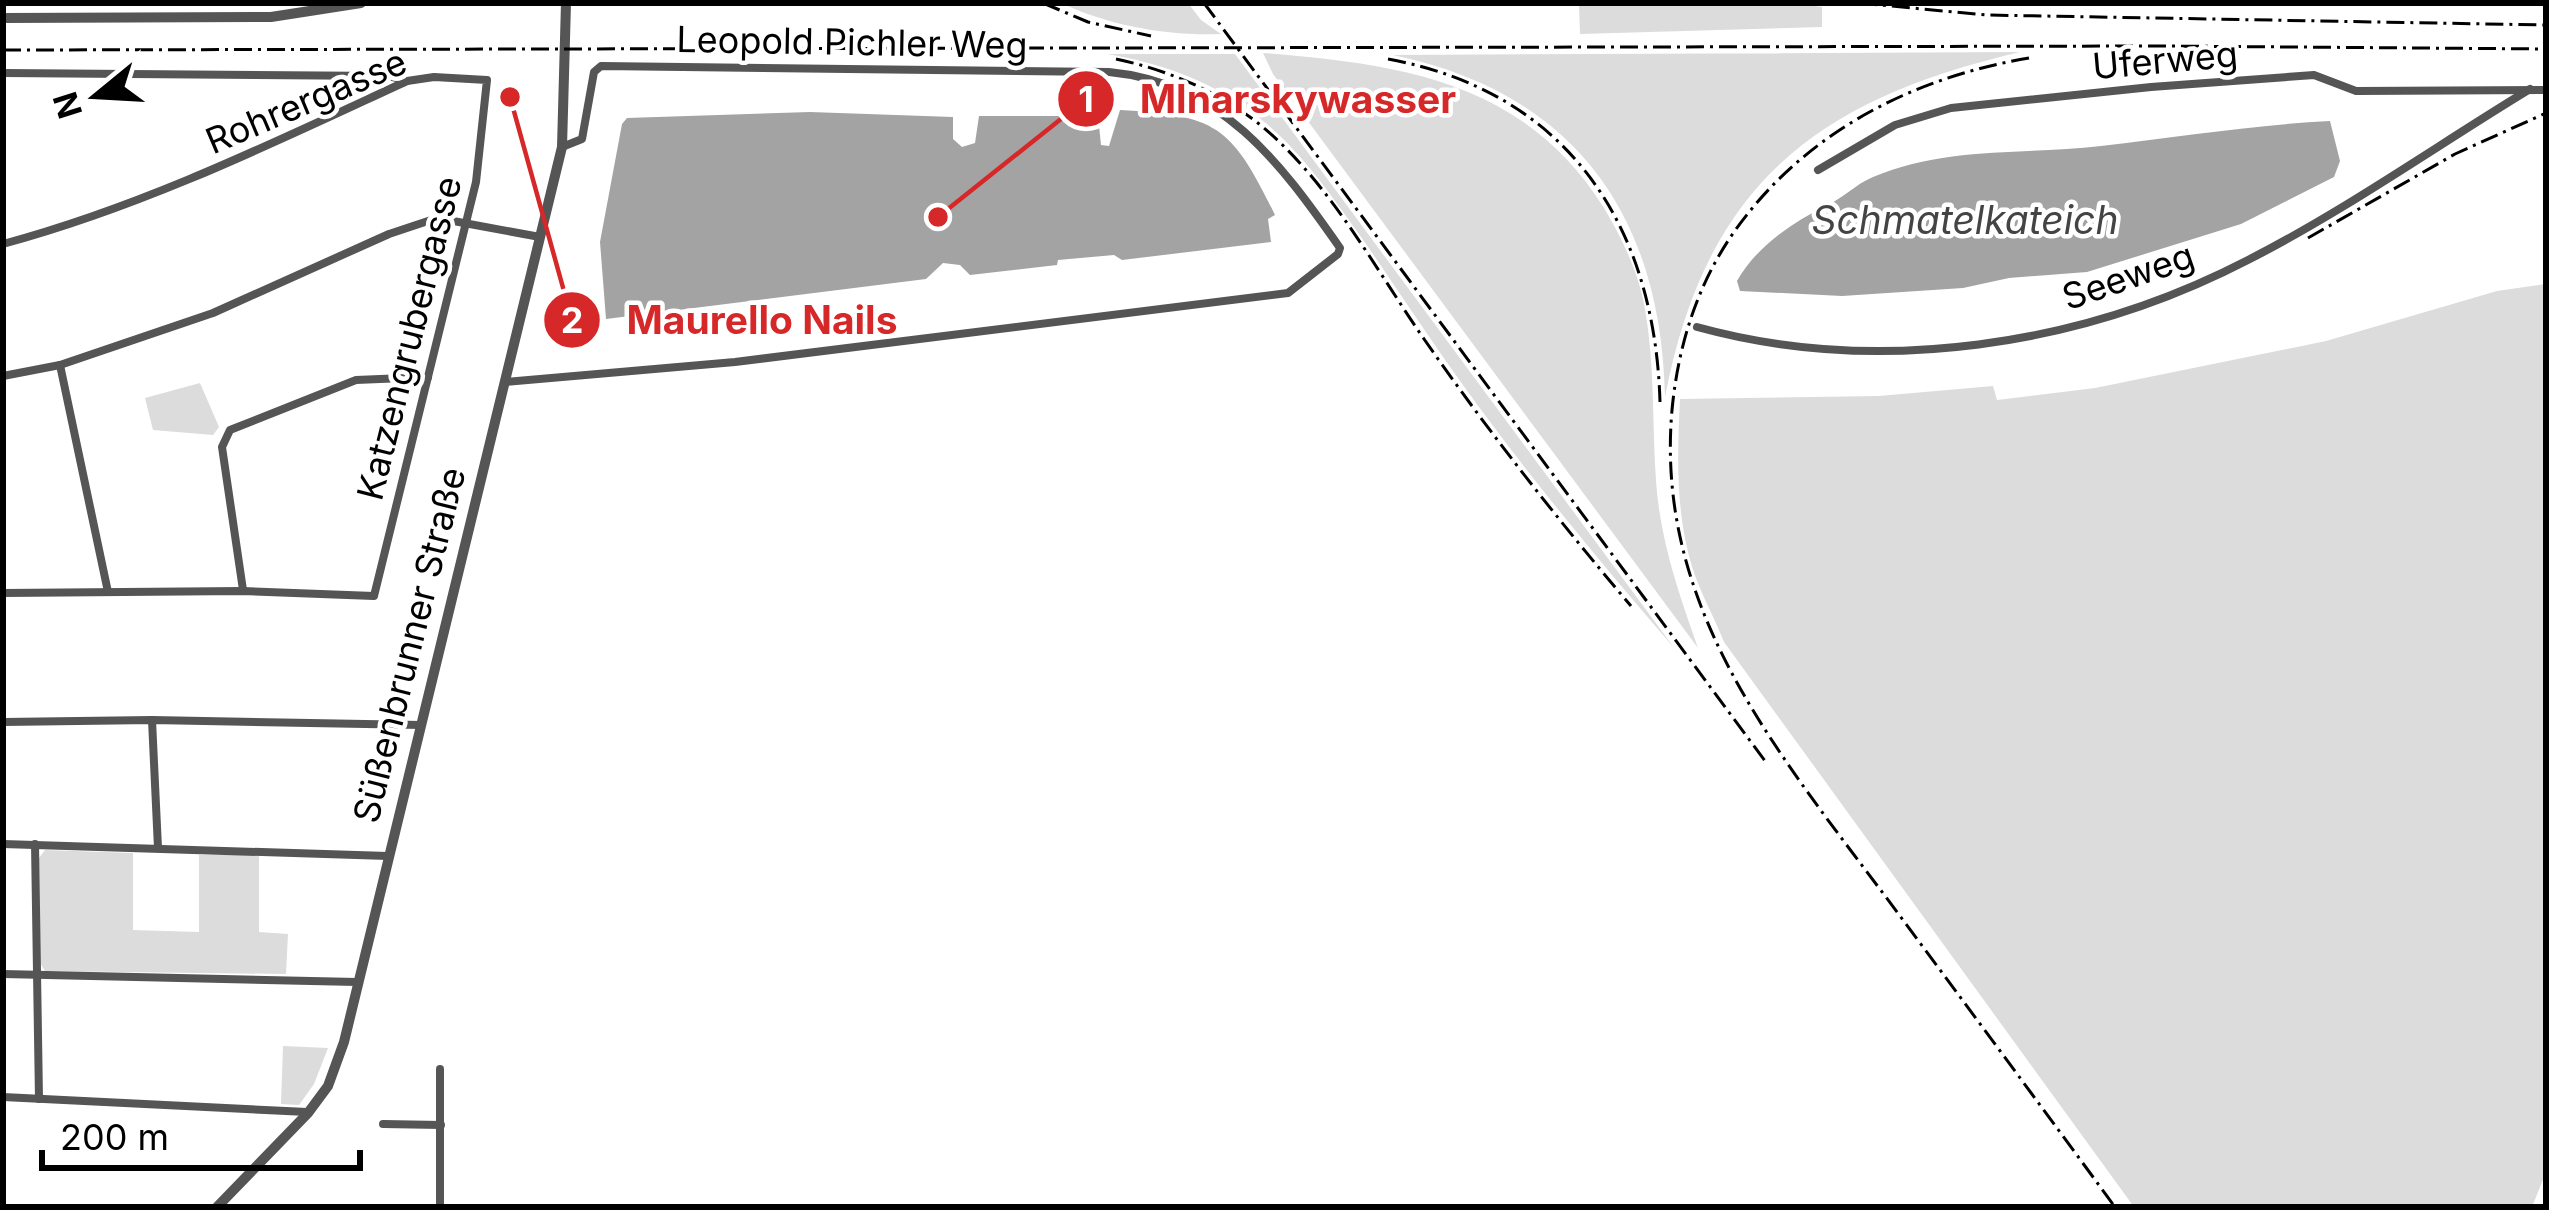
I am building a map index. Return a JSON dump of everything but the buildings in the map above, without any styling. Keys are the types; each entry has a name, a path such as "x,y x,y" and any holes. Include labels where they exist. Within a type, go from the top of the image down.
{"street":[{"path":"3,19 271,17 361,3"},
{"name":"Süßenbrunner Straße","path":"217,1207 308,1112 328,1086 344,1042 562,147 566,3"},
{"name":"Leopold Pichler Weg","path":"505,382 735,362 1288,293 1340,248 1287,172 1220,109 1148,75 601,66 594,72 582,139 562,147"},
{"path":"3,74 388,76 407,82"},
{"name":"Uferweg","path":"1817,170 1912,118 1983,104 2308,76 2356,91 2546,89"},
{"name":"Rohrergasse","path":"3,244 90,219 176,186 407,82 434,77 487,80 487,91"},
{"name":"Seeweg","path":"1697,327 1787,345 1891,351 1974,345 2107,316 2169,296 2245,262 2530,89"},
{"name":"Katzengrubergasse","path":"243,591 374,596 466,220 482,146 487,91"},
{"path":"3,376 60,365 213,313 389,234 437,218 540,237"},
{"path":"60,365 109,592"},
{"path":"3,593 243,591 222,447 230,430 356,380 428,377"},
{"path":"152,720 158,848"},
{"path":"3,722 422,725"},
{"path":"3,844 388,856"},
{"path":"35,844 39,1099"},
{"path":"3,974 357,982"},
{"path":"440,1069 440,1207"},
{"path":"3,1097 308,1112"},
{"path":"383,1124 441,1125"}],"shaded area":[{"path":"1061,3 1188,3 1221,34 1139,28"},
{"path":"1579,6 1822,7 1822,27 1580,34"},
{"path":"2020,52 1884,96 1829,126 1781,163 1742,207 1709,260 1684,323 1665,397 1660,332 1646,272 1625,219 1596,172 1558,132 1512,99 1457,73 1393,55"},
{"path":"1263,53 1410,73 1498,106 1537,132 1572,165 1604,208 1629,256 1642,296 1650,352 1658,503 1671,566 1698,648 1273,74"},
{"path":"1107,54 1235,54 1675,649 1502,438 1339,206 1283,139 1250,111 1200,81"},
{"path":"2546,284 2546,1172 2532,1207 2134,1207 1724,642 1697,581 1681,514 1680,399 1879,396 1993,386 1997,400 2095,388 2326,341 2497,291"},
{"path":"200,383 219,427 213,435 153,430 145,398"},
{"path":"45,850 133,853 133,930 199,932 199,855 259,855 259,932 288,934 286,974 45,971 40,963 39,858"},
{"path":"283,1046 328,1048 314,1084 299,1105 281,1104"}],"water":[{"path":"1120,110 1201,122 1233,144 1275,215 1268,219 1271,242 1122,260 1114,255 1058,260 1057,265 970,275 960,265 943,263 926,279 606,319 600,242 622,124 627,118 810,112 953,117 953,139 962,147 975,143 979,116 1098,116 1101,145 1109,146"},
{"name":"Schmatelkateich","path":"2330,121 2340,161 2334,177 2241,224 2087,272 2009,278 1963,288 1842,296 1740,291 1737,281 1754,257 1787,228 1867,180 1901,167 1957,156"}],"railway":[{"path":"1043,3 1088,22 1151,36"},
{"path":"1204,3 1768,765"},
{"path":"1859,3 1986,15 2546,25"},
{"path":"3,50 2546,49"},
{"path":"2029,58 1943,80 1864,115 1793,166 1762,197 1721,252 1691,317 1672,410 1672,484 1684,553 1706,619 1736,682 1814,801 2115,1207"},
{"path":"1116,59 1175,76 1213,94 1248,115 1288,150 1331,201 1498,441 1631,606"},
{"path":"1388,59 1451,76 1506,102 1552,136 1590,177 1619,225 1641,279 1654,338 1660,402"},
{"path":"2308,238 2455,154 2546,113"}],"place":[{"name":"Maurello Nails","path":"510,97"},
{"name":"Mlnarskywasser","path":"938,217"}]}
